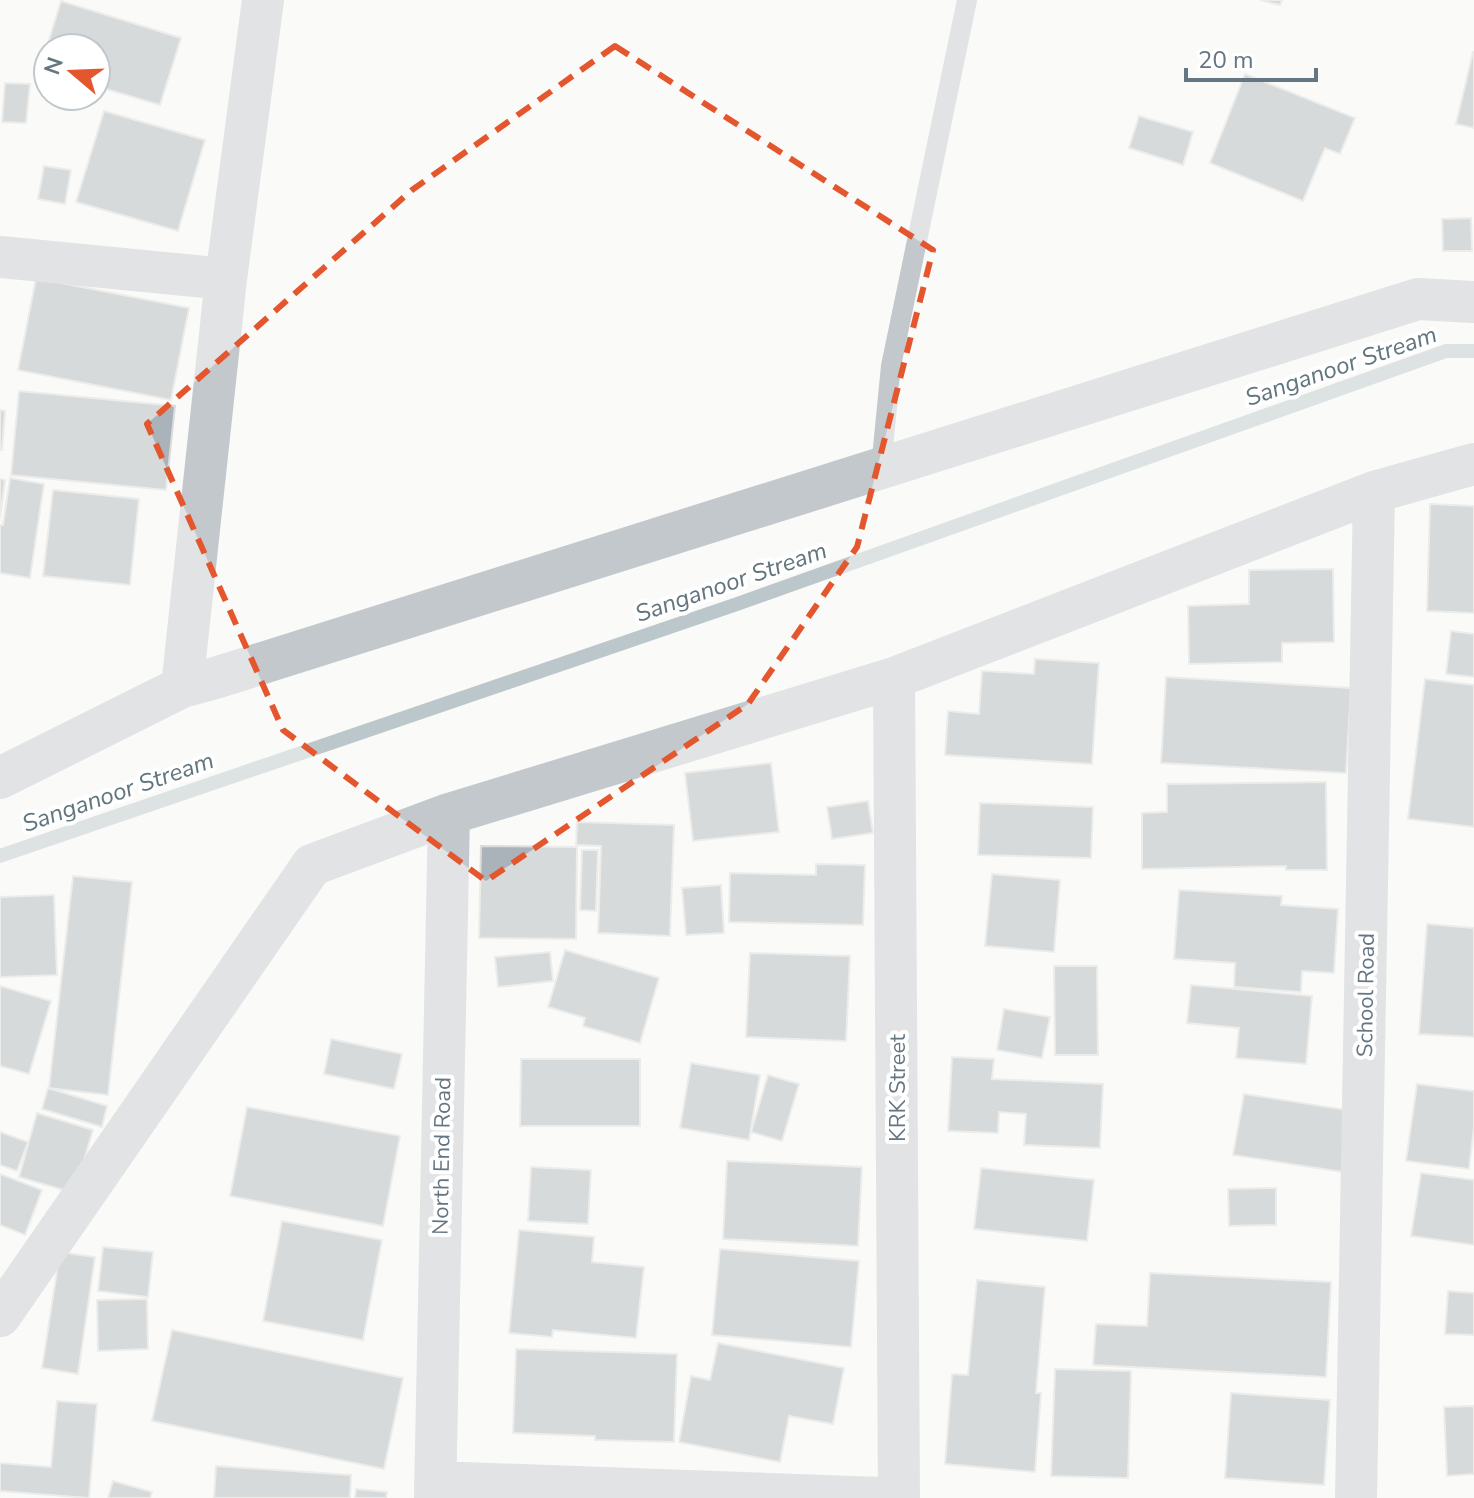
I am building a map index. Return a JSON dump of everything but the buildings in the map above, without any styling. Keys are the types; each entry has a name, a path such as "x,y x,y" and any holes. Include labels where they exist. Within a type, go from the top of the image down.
{"street":[{"path":"182,687 226,279 263,0"},
{"path":"0,257 226,279"},
{"path":"0,778 182,687 1418,299 1474,302"},
{"path":"0,1316 312,865 449,814 894,678 1374,492 1474,464"},
{"name":"School Road","path":"1356,1498 1374,492"},
{"name":"KRK Street","path":"894,678 899,1498"},
{"name":"North End Road","path":"435,1490 449,814"},
{"path":"435,1490 880,1498"}],"lane":[{"path":"881,468 891,366 967,0"}],"highlighted area":[{"path":"615,46 933,250 857,547 748,704 486,881 283,730 147,424 412,190"}],"waterway":[{"name":"Sanganoor Stream","path":"0,856 740,603 1446,351 1474,351"}]}
